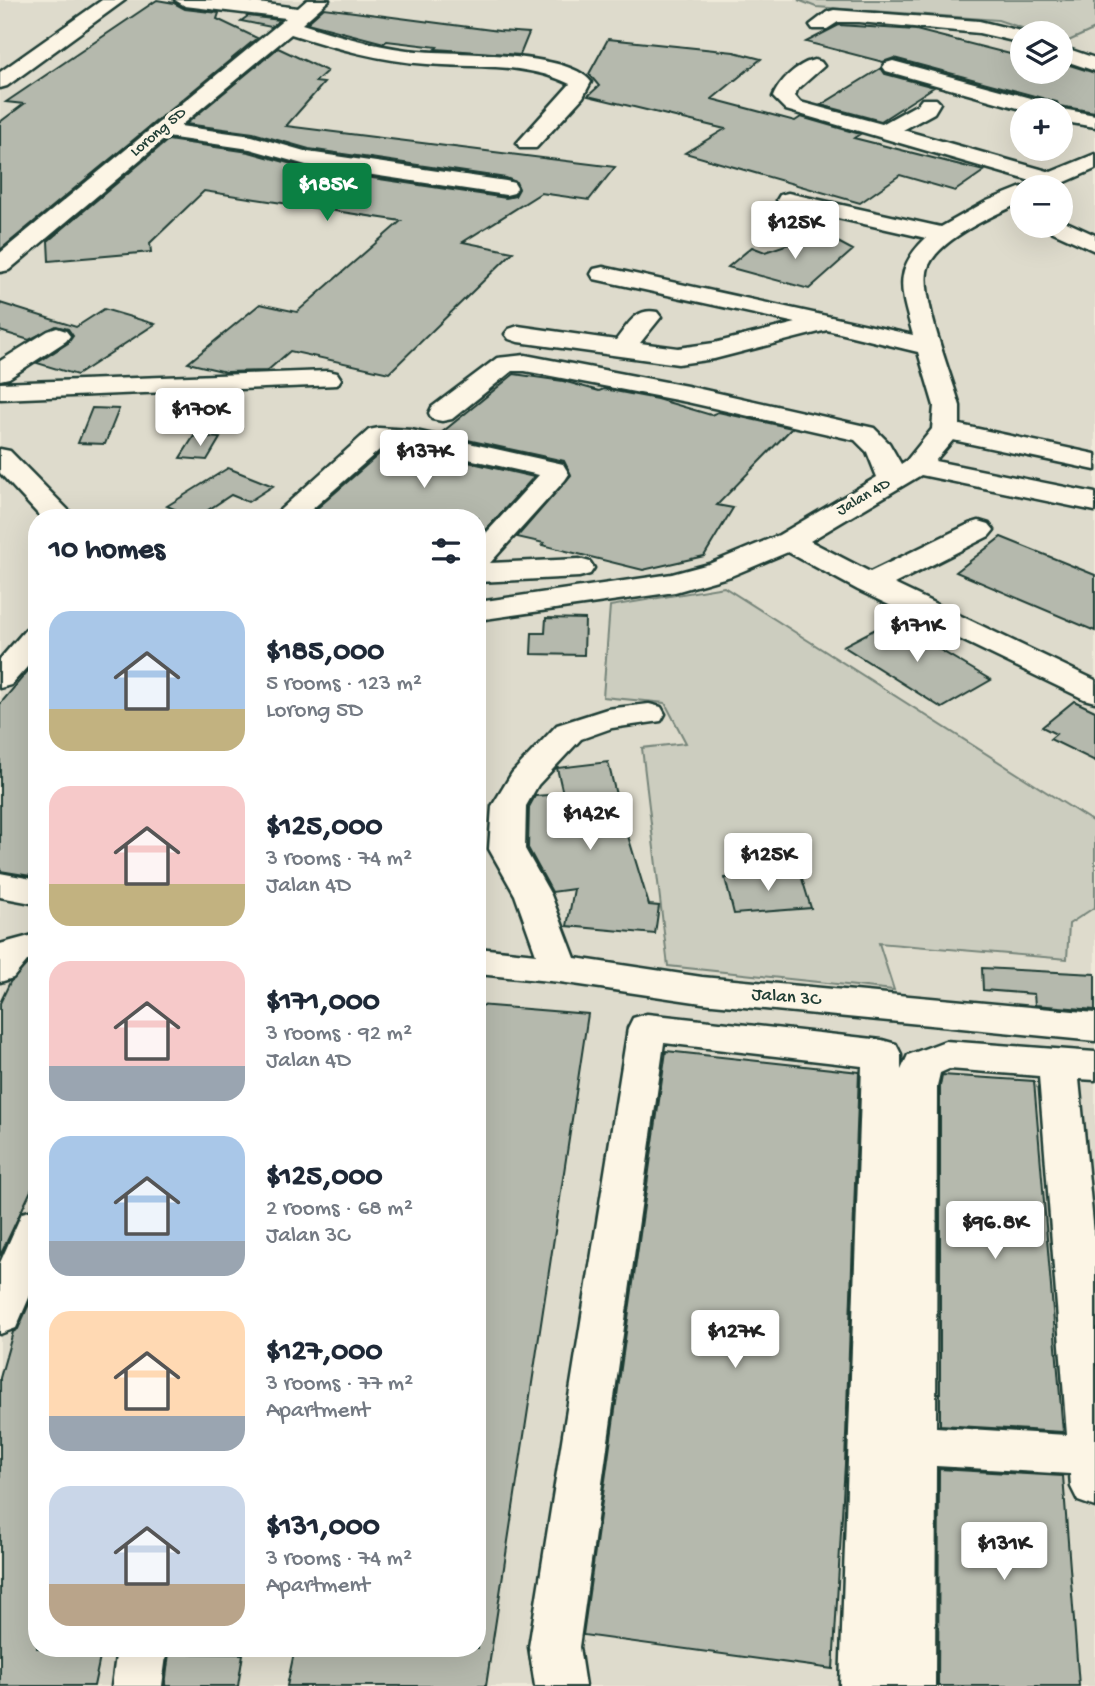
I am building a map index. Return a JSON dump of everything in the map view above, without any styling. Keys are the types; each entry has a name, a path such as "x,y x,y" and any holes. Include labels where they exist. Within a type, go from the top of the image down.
{"street":[{"path":"2,79 114,0"},
{"path":"185,0 294,20 326,40 371,50 430,59 540,67 581,82 576,93 528,142"},
{"name":"Lorong 5D","path":"0,265 319,0"},
{"path":"820,25 834,16 859,16 979,27 1010,34"},
{"path":"1073,57 1095,65"},
{"path":"814,66 787,87 786,101 793,106 886,131 1021,175"},
{"path":"894,67 1010,99"},
{"path":"886,131 926,108 929,103"},
{"path":"1073,117 1095,121"},
{"path":"162,130 269,148 306,158 506,188"},
{"path":"269,148 268,159 283,164 442,186 448,191"},
{"path":"1063,175 1095,161"},
{"path":"788,200 945,235"},
{"path":"1010,205 945,235 918,262 913,278 914,294 947,406 946,429 1057,456 1095,462"},
{"path":"1073,233 1095,244"},
{"path":"603,274 930,347"},
{"path":"622,349 648,317"},
{"path":"518,334 678,356 714,351 832,323"},
{"path":"0,372 57,336"},
{"path":"442,413 506,364 525,363 687,394 864,434 874,440 886,459 893,482"},
{"path":"0,391 328,379"},
{"name":"Jalan 4D","path":"486,610 675,583 720,570 789,541 893,482 917,466 946,429"},
{"path":"295,509 379,436 411,438 553,470 555,474 486,550"},
{"path":"0,457 50,509"},
{"path":"917,466 1095,502"},
{"path":"869,584 979,530"},
{"path":"789,541 869,584 1095,692"},
{"path":"486,573 579,568"},
{"path":"0,678 28,646"},
{"path":"560,969 533,895 507,849 509,806 531,771 569,732 607,719 649,714"},
{"path":"0,885 28,890"},
{"path":"0,969 6,956 16,949 28,948"},
{"name":"Jalan 3C","path":"486,962 560,969 702,990 1095,1027"},
{"path":"560,1686 554,1647 647,1028 882,1054 864,1686"},
{"path":"910,1686 917,1086 922,1065 945,1055 1077,1065 1094,1466 913,1445"},
{"path":"0,1316 21,1239"},
{"path":"136,1686 141,1657"}],"shaded area":[{"path":"0,0 1095,0 1095,1686 0,1686"},
{"path":"798,0 1095,0 1095,29 1073,39 1073,21 1010,21 1010,24 998,20 816,7"},
{"path":"724,587 1095,823 1095,907 1069,924 1067,959 879,943 894,990 668,966 642,748 686,743 665,703 603,697 610,606"}],"building":[{"path":"157,0 174,3 185,9 219,13 217,19 257,38 0,250 0,122 24,104 6,102"},
{"path":"324,8 529,33 520,55 435,49 437,47 387,41 384,43 307,23"},
{"path":"248,16 280,20 271,27 241,21"},
{"path":"839,25 916,30 1010,54 1010,84 1073,84 1073,66 1095,73 1095,112 1073,108 1073,98 1042,98 894,58 883,62 806,42"},
{"path":"608,39 734,52 761,59 712,99 795,121 801,117 860,134 854,138 984,171 955,191 900,175 860,203 685,153 725,129 588,96 599,86 589,74"},
{"path":"278,48 327,71 315,82 324,83 286,126 615,167 589,200 541,193 463,242 513,252 389,373 290,351 267,371 226,372 188,363 260,304 297,312 401,221 204,191 150,243 151,252 49,261 48,241 168,140 249,152 306,168 506,198 515,196 519,189 516,182 506,178 309,149 253,133 186,124"},
{"path":"881,68 885,74 934,87 881,121 821,105"},
{"path":"821,233 853,250 809,289 728,267 752,247 765,252"},
{"path":"0,303 76,327 104,309 155,324 77,375 37,363 68,343 73,336 68,329 56,326 29,340 0,331"},
{"path":"514,374 563,381 599,391 604,389 657,399 711,415 718,412 792,428 717,505 733,508 704,556 643,570 517,537 571,475 564,461 440,434"},
{"path":"92,408 119,409 105,444 78,443"},
{"path":"194,436 220,438 207,460 180,458"},
{"path":"386,448 411,449 534,477 486,529 486,509 316,509"},
{"path":"228,468 273,486 248,502 231,495 210,509 174,509 167,506"},
{"path":"1001,537 1095,575 1095,631 956,572"},
{"path":"546,618 585,619 584,655 531,654 532,633 545,633"},
{"path":"891,621 991,680 942,708 843,646"},
{"path":"28,671 28,876 0,871 0,704"},
{"path":"1074,701 1095,711 1095,761 1050,739 1056,734 1042,727"},
{"path":"608,762 649,905 659,906 655,934 567,926 574,889 552,892 528,848 529,807 535,796 563,794 557,768"},
{"path":"800,872 811,908 734,914 725,878"},
{"path":"28,963 28,1197 0,1256 0,1003 10,982"},
{"path":"982,968 1095,974 1095,1010 1035,1005 1034,994 983,990"},
{"path":"486,1006 588,1014 486,1686 287,1686 293,1657 486,1657"},
{"path":"666,1051 859,1072 845,1464 833,1669 583,1635"},
{"path":"942,1075 1034,1081 1063,1432 940,1425"},
{"path":"28,1306 28,1657 100,1657 94,1686 0,1686 0,1378 13,1332 18,1329"},
{"path":"939,1469 1063,1476 1079,1686 938,1686"},
{"path":"169,1657 243,1657 238,1686 165,1686"}]}
